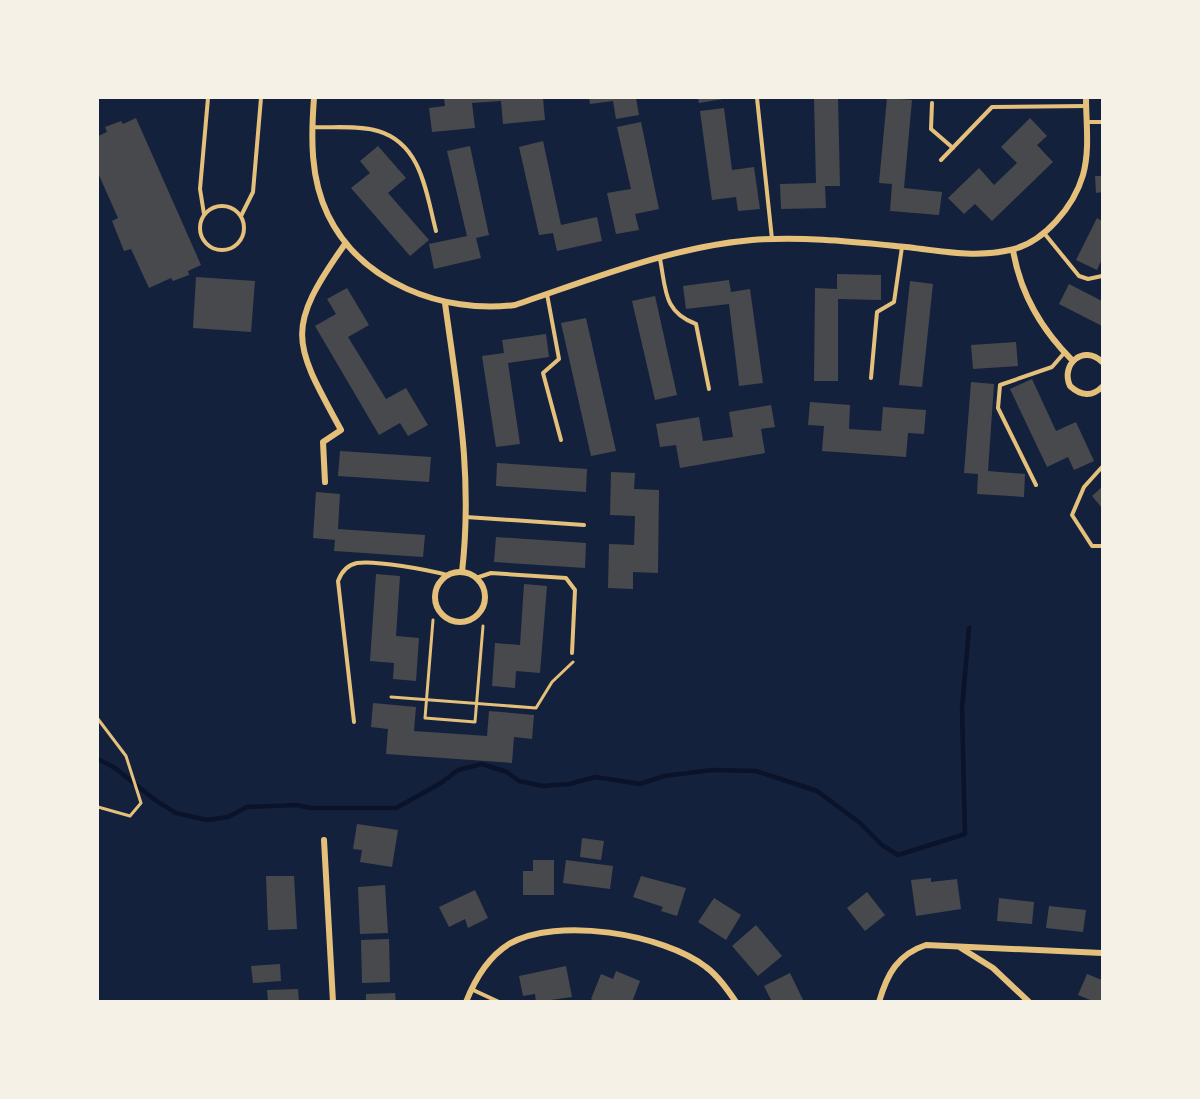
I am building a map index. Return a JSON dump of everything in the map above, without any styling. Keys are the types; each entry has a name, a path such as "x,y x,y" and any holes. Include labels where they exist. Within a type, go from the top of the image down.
{"street":[{"path":"314,98 313,162 327,214 345,244 366,264 411,291 445,303 496,308 515,305 660,259 751,240 828,239 963,253 1013,250 1043,232 1063,213 1076,193 1083,173 1086,98"},
{"path":"325,482 323,442 341,430 308,369 303,353 301,325 317,286 345,244"},
{"path":"1013,250 1016,270 1029,304 1072,360"},
{"path":"445,303 464,426 466,517 462,572"},
{"path":"1102,362 1092,355 1085,354 1072,360 1067,373 1070,386 1082,394 1089,395 1102,389"},
{"path":"462,572 476,578 484,591 483,606 472,618 457,621 443,615 435,602 437,586 447,575 462,572"},
{"path":"324,840 333,1002"},
{"path":"466,1002 471,989 489,962 509,945 530,936 578,931 621,935 673,949 706,966 736,1002"},
{"path":"879,1002 885,980 902,957 914,949 942,944 960,948 1026,948 1102,953"},
{"path":"960,948 993,968 1029,1002"}],"lane":[{"path":"204,214 210,209 223,206 230,207 241,216 245,229 235,247 221,251 214,249 204,241 200,227 204,214 200,189 208,98"},
{"path":"241,216 253,192 261,98"},
{"path":"757,98 772,240"},
{"path":"932,103 931,129 952,148"},
{"path":"941,160 992,107 1086,106"},
{"path":"1086,122 1102,123"},
{"path":"312,127 377,130 401,142 419,166 436,231"},
{"path":"1043,232 1079,276 1088,279 1102,276"},
{"path":"872,378 877,312 894,302 902,247"},
{"path":"660,259 669,304 683,320 696,324 709,389"},
{"path":"547,294 559,359 543,373 561,440"},
{"path":"1036,485 998,408 1000,385 1052,367 1065,352"},
{"path":"1102,467 1084,486 1072,514 1092,546 1102,546"},
{"path":"466,517 584,525"},
{"path":"354,722 338,582 341,572 358,563 425,569 447,575"},
{"path":"476,578 491,573 566,578 572,582 575,590 572,652"},
{"path":"471,989 499,1002"}],"path":[{"path":"433,620 425,718 475,722 483,626"},
{"path":"391,698 536,708 552,682 573,663 572,652"},
{"path":"98,719 126,756 141,803 130,816 98,807"}],"building":[{"path":"444,98 543,98 545,120 503,124 501,101 472,103 475,128 432,132 429,108 445,106"},
{"path":"589,98 636,98 639,115 616,119 613,101 590,104"},
{"path":"698,98 723,98 723,99 699,103"},
{"path":"814,98 838,98 840,186 825,186 826,208 781,209 780,184 816,183"},
{"path":"887,98 912,100 904,188 942,192 939,215 890,211 892,184 879,183"},
{"path":"724,108 732,170 754,167 760,209 738,211 736,197 712,200 700,111"},
{"path":"136,118 201,265 188,271 189,275 173,281 171,278 149,288 131,249 124,251 112,221 118,218 98,173 98,136 107,132 105,127 121,121 123,124"},
{"path":"1030,118 1047,136 1037,145 1053,162 992,221 975,204 964,214 948,198 979,168 994,185 1017,163 1001,147"},
{"path":"641,122 659,209 635,214 639,230 616,234 607,193 631,189 617,127"},
{"path":"543,141 561,225 597,217 602,241 557,251 553,233 539,235 519,147"},
{"path":"378,146 406,178 388,193 429,240 410,256 351,188 370,173 360,161"},
{"path":"470,146 489,235 476,238 481,258 434,269 429,244 467,236 447,151"},
{"path":"1095,176 1102,176 1102,192 1096,193"},
{"path":"1097,218 1102,221 1102,259 1097,270 1076,260"},
{"path":"837,274 881,275 881,300 838,299 838,381 814,381 815,288 837,289"},
{"path":"196,277 255,281 251,332 193,328"},
{"path":"729,280 731,292 750,289 763,383 739,386 729,304 686,309 683,286"},
{"path":"910,281 933,284 922,387 899,385"},
{"path":"1069,284 1102,301 1102,326 1059,304"},
{"path":"347,288 369,325 348,337 386,399 406,388 428,425 408,436 400,423 379,435 315,326 336,314 327,299"},
{"path":"655,296 677,395 655,400 632,301"},
{"path":"586,318 616,451 591,456 561,323"},
{"path":"546,334 549,357 508,363 520,444 496,447 482,356 504,353 502,340"},
{"path":"1016,342 1018,366 973,369 971,345"},
{"path":"1032,379 1056,431 1076,422 1094,461 1074,470 1068,457 1047,467 1010,389"},
{"path":"971,382 994,384 988,471 1025,474 1024,497 977,494 978,474 964,473"},
{"path":"810,402 850,405 849,429 881,431 883,407 926,410 924,434 908,433 906,457 822,451 824,426 808,425"},
{"path":"771,405 775,427 761,429 765,453 680,468 676,445 660,447 656,424 699,417 703,441 733,437 729,412"},
{"path":"340,451 431,457 429,482 338,476"},
{"path":"497,463 587,469 586,492 496,486"},
{"path":"611,472 635,473 634,489 659,490 658,573 633,572 633,589 608,588 609,544 634,545 635,516 610,515"},
{"path":"1102,487 1102,508 1092,496"},
{"path":"316,492 340,494 338,529 425,535 423,557 334,551 335,540 313,538"},
{"path":"496,537 586,543 585,568 494,562"},
{"path":"376,574 400,576 396,636 419,638 416,681 393,679 394,663 370,661"},
{"path":"524,584 547,586 540,673 516,671 515,688 492,686 495,643 520,645"},
{"path":"373,703 416,707 414,731 487,736 489,711 534,715 532,739 514,737 512,763 386,754 388,729 371,727"},
{"path":"357,824 398,830 392,867 360,862 362,850 353,849"},
{"path":"582,838 604,841 601,860 580,857"},
{"path":"533,860 554,860 554,895 523,895 523,871 533,871"},
{"path":"566,860 613,866 610,889 563,883"},
{"path":"266,876 294,876 297,929 268,930"},
{"path":"641,876 686,888 677,916 661,911 663,907 633,897"},
{"path":"931,878 931,882 957,879 961,909 916,916 911,880"},
{"path":"385,885 388,933 360,934 358,887"},
{"path":"475,890 488,918 468,928 465,919 449,927 439,907"},
{"path":"867,892 885,915 865,931 847,908"},
{"path":"714,898 741,915 726,940 698,922"},
{"path":"999,898 1034,902 1032,924 997,921"},
{"path":"1049,906 1086,910 1083,932 1046,928"},
{"path":"756,925 782,956 758,976 732,946"},
{"path":"389,939 390,982 362,983 361,940"},
{"path":"280,964 281,981 253,983 251,966"},
{"path":"566,966 572,997 536,1002 535,994 523,996 519,976"},
{"path":"616,971 640,981 632,1002 597,1002 591,999 601,974 613,979"},
{"path":"790,973 804,1002 772,1002 764,986"},
{"path":"1087,974 1102,980 1102,1002 1095,1002 1078,995"},
{"path":"298,989 299,1002 268,1002 267,990"},
{"path":"395,993 396,1002 366,1002 366,994"}],"waterway":[{"path":"98,759 115,768 155,800 176,813 207,820 228,817 247,807 296,805 311,808 396,808 441,783 458,770 482,764 507,772 519,781 543,786 569,784 595,777 640,784 664,776 712,770 756,771 817,791 860,823 882,845 898,855 965,834 962,709 969,628"}]}
